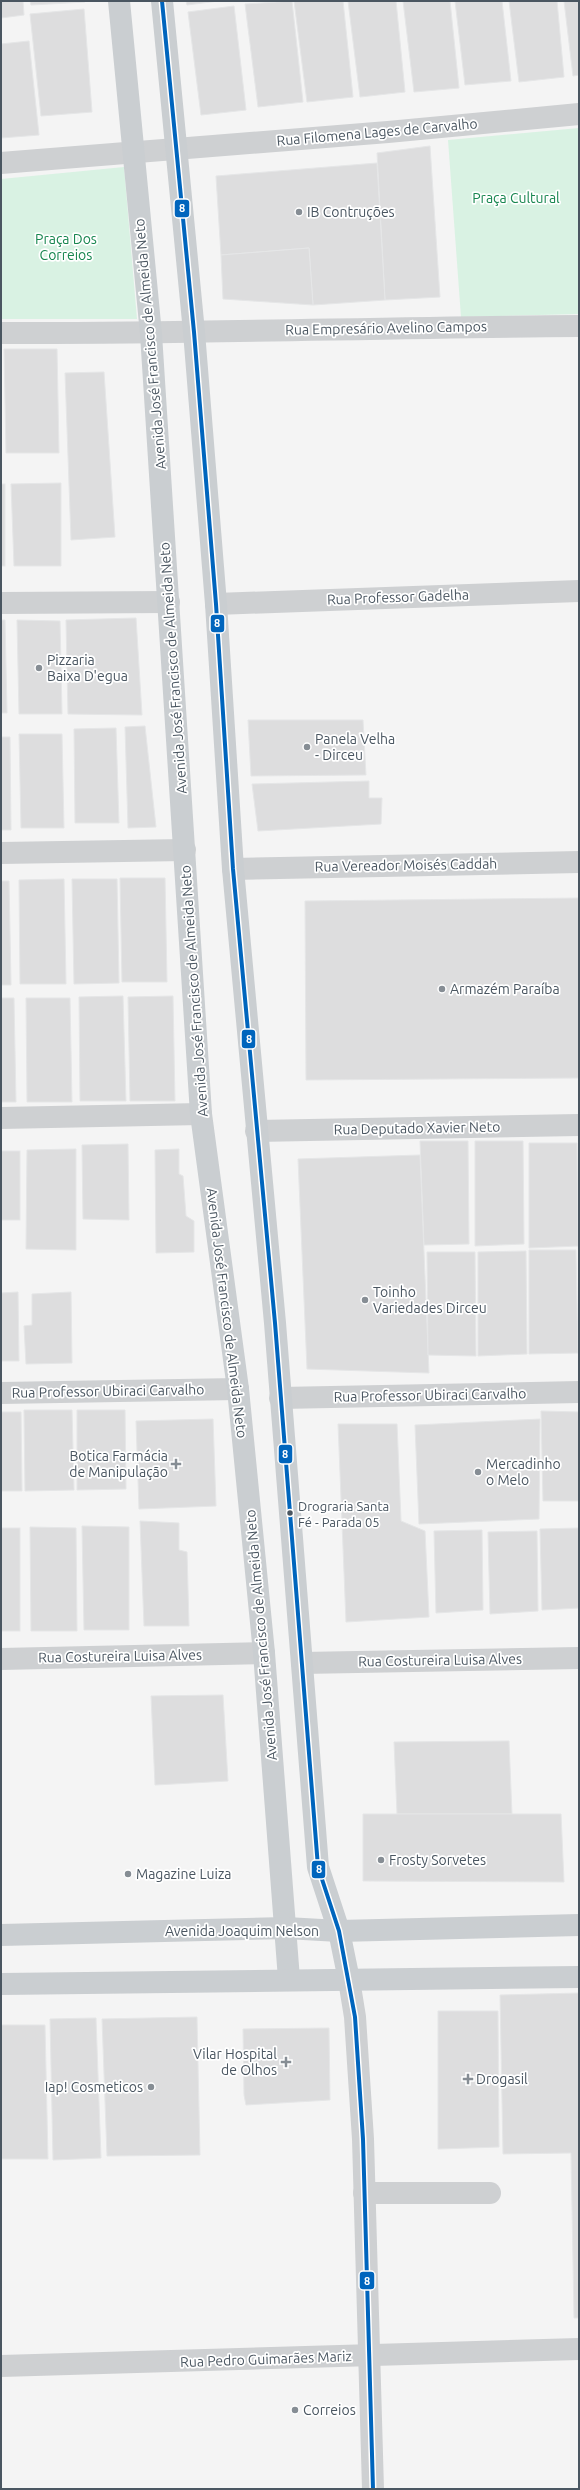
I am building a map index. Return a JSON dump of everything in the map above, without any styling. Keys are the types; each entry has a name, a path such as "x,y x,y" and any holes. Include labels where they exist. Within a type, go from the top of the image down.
{"main road":[{"name":"Avenida José Francisco de Almeida Neto","path":"119,1 151,334 201,1114 238,1389 264,1653 289,1979"},
{"path":"162,1 194,332 216,604 232,869 280,1398 318,1866 339,1931 349,1980"},
{"name":"Avenida Joaquim Nelson","path":"1,1935 286,1928 339,1931 579,1925"},
{"path":"1,1984 289,1979 349,1980 579,1977"}],"street":[{"name":"Rua Filomena Lages de Carvalho","path":"133,151 388,132 579,114"},
{"path":"1,163 133,151"},
{"name":"Rua Empresário Avelino Campos","path":"151,334 424,327 579,326"},
{"path":"1,333 151,334"},
{"name":"Rua Professor Gadelha","path":"216,604 579,591"},
{"path":"1,603 169,602"},
{"path":"1,853 185,850"},
{"name":"Rua Vereador Moisés Caddah","path":"232,869 579,862"},
{"path":"1,1118 201,1114"},
{"name":"Rua Deputado Xavier Neto","path":"256,1131 579,1125"},
{"name":"Rua Professor Ubiraci Carvalho","path":"1,1393 238,1389"},
{"name":"Rua Professor Ubiraci Carvalho","path":"280,1398 579,1392"},
{"name":"Rua Costureira Luisa Alves","path":"1,1659 264,1653"},
{"name":"Rua Costureira Luisa Alves","path":"302,1663 579,1658"},
{"path":"349,1980 357,2038 370,2356 373,2489"},
{"path":"364,2193 490,2193"},
{"name":"Rua Pedro Guimarães Mariz","path":"1,2366 579,2349"}],"green space":[{"name":"Praça Cultural","path":"579,128 579,314 461,317 448,140"},
{"name":"Praça Dos Correios","path":"124,167 137,319 1,319 1,179"}],"building":[{"path":"1,1 23,1 24,15 1,18"},
{"path":"30,1 85,1 85,2 31,5"},
{"path":"186,1 218,1 187,5"},
{"path":"292,1 303,102 258,107 245,4"},
{"path":"294,1 343,1 353,97 307,102"},
{"path":"348,1 396,1 405,92 360,97"},
{"path":"403,1 450,1 459,88 414,92"},
{"path":"455,1 502,1 511,81 465,85"},
{"path":"509,1 557,1 564,77 519,82"},
{"path":"564,1 579,1 579,75 573,76"},
{"path":"234,6 246,110 201,115 188,12"},
{"path":"84,9 92,112 41,116 30,14"},
{"path":"29,41 39,135 1,138 1,44"},
{"path":"430,146 440,297 385,300 377,153"},
{"name":"IB Contruções","path":"377,163 385,300 313,305 309,248 221,255 216,176"},
{"path":"309,248 313,305 223,299 221,255"},
{"path":"4,349 57,349 59,453 6,453"},
{"path":"104,372 115,537 71,540 65,373"},
{"path":"61,483 61,566 14,566 11,484"},
{"path":"1,484 5,484 5,566 1,566"},
{"path":"136,618 142,715 68,714 66,620"},
{"path":"1,620 5,620 7,713 1,713"},
{"name":"Pizzaria Baixa D'egua","path":"17,620 60,621 62,714 19,714"},
{"name":"Panela Velha - Dirceu","path":"248,720 363,720 366,775 251,776"},
{"path":"145,726 156,827 128,828 125,727"},
{"path":"116,728 119,823 75,823 74,729"},
{"path":"19,734 62,734 64,828 21,828"},
{"path":"1,737 10,737 11,830 1,830"},
{"path":"369,781 369,798 382,798 381,824 258,831 252,784"},
{"path":"120,878 165,878 167,982 122,982"},
{"path":"64,879 66,984 20,984 19,880"},
{"path":"72,879 117,879 119,983 74,984"},
{"path":"1,881 9,881 11,985 1,985"},
{"name":"Armazém Paraíba","path":"579,898 579,1078 306,1080 305,901"},
{"path":"123,996 126,1101 80,1101 79,997"},
{"path":"173,996 175,1101 130,1101 128,997"},
{"path":"1,998 14,998 16,1102 1,1102"},
{"path":"26,998 70,998 72,1102 27,1102"},
{"path":"420,1141 468,1141 469,1244 424,1245"},
{"path":"475,1141 523,1141 524,1244 475,1246"},
{"path":"529,1143 577,1143 578,1246 529,1248"},
{"path":"128,1144 129,1220 83,1219 82,1145"},
{"path":"76,1149 76,1250 26,1249 27,1150"},
{"path":"179,1149 179,1174 183,1176 186,1216 194,1221 194,1252 156,1253 155,1150"},
{"path":"1,1151 20,1151 20,1220 1,1220"},
{"name":"Toinho Variedades Dirceu","path":"420,1155 429,1373 307,1369 298,1159"},
{"path":"529,1250 576,1250 578,1353 529,1354"},
{"path":"526,1251 527,1354 478,1356 478,1252"},
{"path":"427,1252 475,1252 476,1356 428,1355"},
{"path":"18,1292 19,1361 1,1361 1,1293"},
{"path":"71,1292 72,1363 26,1364 24,1326 32,1325 32,1294"},
{"path":"24,1410 72,1410 74,1490 25,1491"},
{"path":"77,1410 125,1410 126,1489 77,1490"},
{"path":"541,1411 579,1412 579,1501 543,1501"},
{"path":"1,1412 21,1412 22,1491 1,1491"},
{"name":"Botica Farmácia de Manipulação","path":"213,1419 216,1506 139,1509 136,1421"},
{"name":"Mercadinho o Melo","path":"540,1419 539,1519 419,1524 415,1425"},
{"path":"338,1424 397,1424 401,1521 425,1531 429,1617 346,1622"},
{"path":"140,1521 179,1523 179,1550 187,1552 189,1626 144,1626"},
{"path":"82,1526 129,1527 129,1630 84,1630"},
{"path":"30,1527 76,1528 77,1631 31,1631"},
{"path":"1,1528 20,1528 20,1631 1,1631"},
{"path":"579,1528 579,1608 542,1610 540,1529"},
{"path":"482,1530 483,1610 436,1613 434,1531"},
{"path":"537,1531 538,1611 490,1614 488,1532"},
{"path":"223,1695 228,1781 155,1785 151,1696"},
{"path":"509,1741 512,1814 397,1814 394,1742"},
{"path":"363,1814 561,1814 564,1882 363,1881"},
{"path":"579,1993 579,2318 574,2318 571,2153 503,2154 500,1995"},
{"name":"Drogasil","path":"438,2011 498,2011 499,2147 438,2149"},
{"name":"Iap! Cosmeticos","path":"197,2017 200,2155 107,2156 102,2019"},
{"path":"96,2018 101,2158 53,2160 50,2019"},
{"path":"1,2025 45,2025 48,2159 1,2159"},
{"name":"Vilar Hospital de Olhos","path":"329,2028 330,2100 246,2105 244,2095 243,2029"}],"transit line":[{"name":"8","path":"162,1 194,332 216,604 233,869 275,1323 318,1867 339,1931 355,2017 363,2139 373,2489"}],"place":[{"name":"IB Contruções","path":"299,212"},
{"name":"Pizzaria Baixa D'egua","path":"39,668"},
{"name":"Panela Velha - Dirceu","path":"307,747"},
{"name":"Armazém Paraíba","path":"442,989"},
{"name":"Toinho Variedades Dirceu","path":"365,1300"},
{"name":"Botica Farmácia de Manipulação","path":"176,1464"},
{"name":"Mercadinho o Melo","path":"478,1472"},
{"name":"Drograria Santa Fé - Parada 05","path":"290,1513"},
{"name":"Frosty Sorvetes","path":"381,1860"},
{"name":"Magazine Luiza","path":"128,1874"},
{"name":"Vilar Hospital de Olhos","path":"286,2062"},
{"name":"Drogasil","path":"468,2079"},
{"name":"Iap! Cosmeticos","path":"151,2087"},
{"name":"Correios","path":"295,2410"}]}
